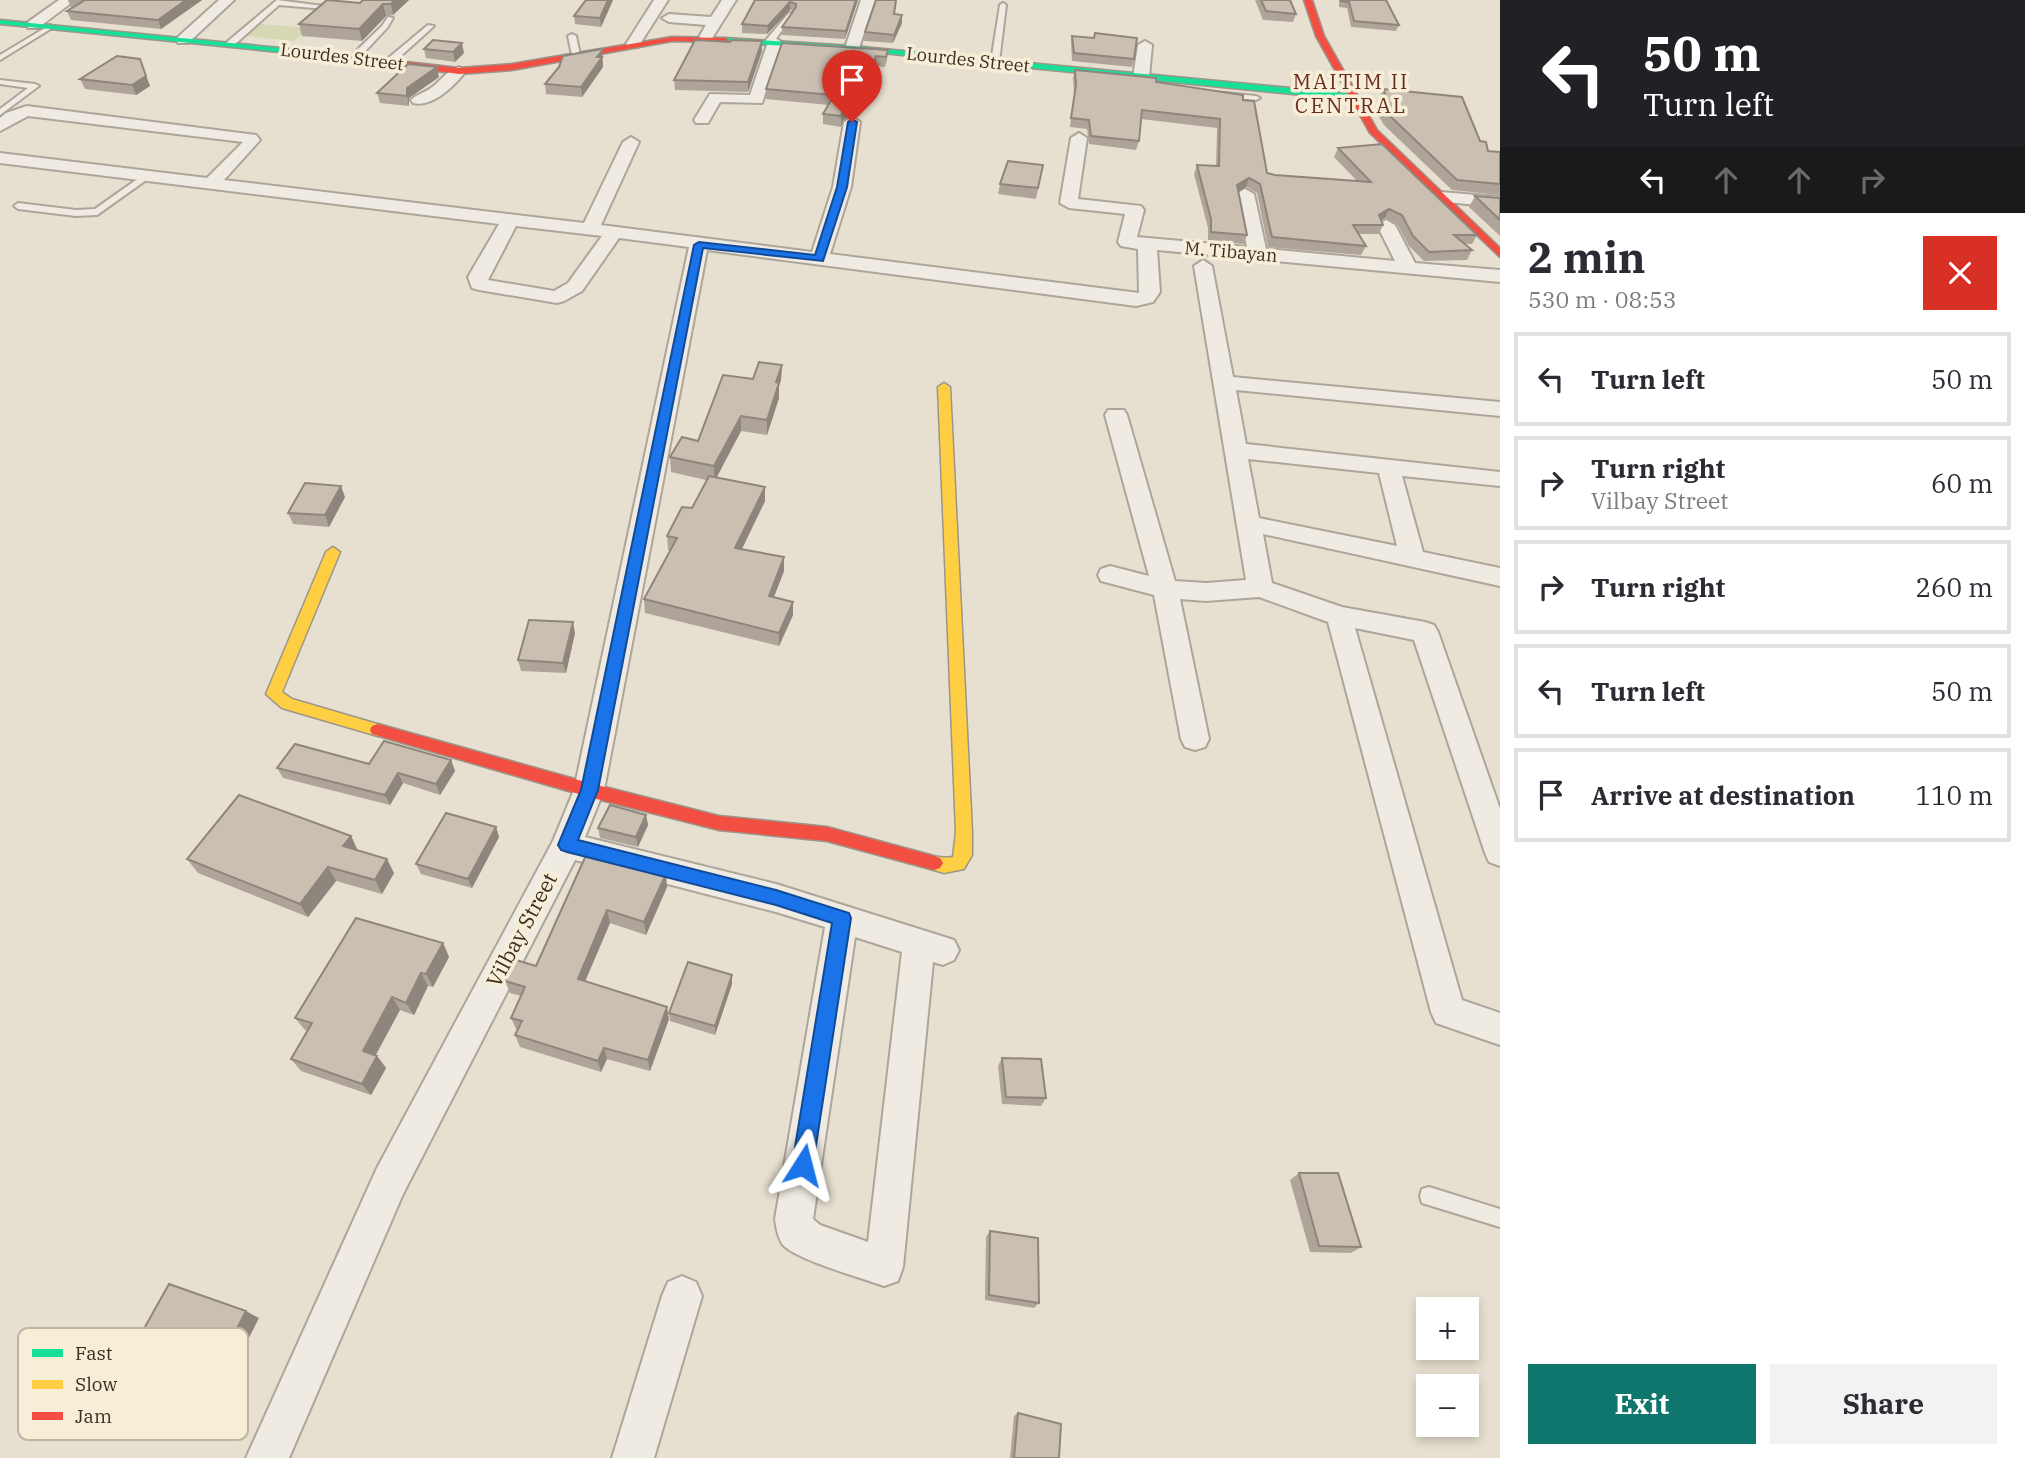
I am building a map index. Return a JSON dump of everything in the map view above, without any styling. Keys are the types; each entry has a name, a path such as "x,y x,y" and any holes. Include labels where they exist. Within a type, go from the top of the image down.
{"street":[{"path":"33,25 68,0"},
{"path":"184,40 227,0"},
{"path":"633,44 661,0"},
{"path":"705,39 729,0"},
{"path":"852,48 868,0"},
{"path":"1308,0 1320,36 1373,131 1500,254"},
{"path":"669,18 716,22"},
{"name":"Lourdes Street","path":"0,22 230,44 459,71 512,67 633,44 672,39 705,39 852,48 1141,77 1186,86 1352,97"},
{"path":"702,120 715,97 756,100 772,42"},
{"path":"1141,77 1145,46"},
{"path":"419,100 437,91 459,71"},
{"path":"0,126 12,116 27,111 250,138 252,140 249,145 210,184"},
{"path":"819,259 842,187 852,122"},
{"path":"0,158 511,219 1136,300 1146,298 1150,292 1147,244 1127,242 1135,211 1069,203 1079,138"},
{"path":"590,229 631,142"},
{"path":"1245,194 1258,255"},
{"path":"1441,197 1500,202"},
{"path":"511,219 478,277 479,284 557,297 567,294 575,287 614,232"},
{"path":"1386,225 1409,269"},
{"name":"M. Tibayan","path":"1147,244 1500,276"},
{"name":"Vilbay Street","path":"267,1458 390,1181 567,845 589,790 699,245"},
{"path":"1203,266 1260,588"},
{"path":"1223,382 1500,409"},
{"path":"333,552 274,694 287,704 589,790 719,823 827,834 944,866 958,864 963,855 964,832 944,387"},
{"path":"1116,415 1165,589 1195,739"},
{"path":"1234,450 1500,479"},
{"path":"1388,468 1412,558"},
{"path":"1247,523 1500,577"},
{"path":"1110,575 1165,589 1206,592 1260,588 1339,617 1425,632 1500,853"},
{"path":"1339,617 1448,1013 1500,1029"},
{"path":"567,845 776,898 842,918 931,946 884,1267 809,1240 796,1231 794,1219 842,918"},
{"path":"633,1458 682,1296"}],"lane":[{"path":"230,44 279,1 347,9"},
{"path":"995,62 1003,5"},
{"path":"772,42 791,14"},
{"path":"354,58 385,27 390,18"},
{"path":"389,62 430,26"},
{"path":"0,58 50,27"},
{"path":"572,36 576,55"},
{"path":"0,82 35,86 0,113"},
{"path":"1219,95 1256,98"},
{"path":"18,206 76,213 97,212 146,176"},
{"path":"1429,1196 1500,1218"}],"green space":[{"path":"261,24 309,28 294,41 246,36"}],"building":[{"path":"85,0 186,0 158,20 67,11"},
{"path":"327,0 360,3 363,0 394,0 391,4 383,4 359,29 299,24"},
{"path":"586,0 608,0 600,18 574,16"},
{"path":"755,0 856,0 846,31 782,27 796,7 796,4 790,2 768,26 742,24"},
{"path":"876,0 896,0 894,14 902,15 894,35 865,32"},
{"path":"1261,0 1290,0 1296,14 1266,11"},
{"path":"1341,0 1386,0 1399,25 1354,21 1349,2"},
{"path":"1095,33 1137,38 1134,59 1074,53 1072,36 1094,38"},
{"path":"433,40 462,43 453,52 424,49"},
{"path":"695,40 762,41 748,82 674,80"},
{"path":"782,43 888,50 886,57 876,56 866,84 863,83 852,105 843,110 841,116 823,114 834,95 766,89"},
{"path":"602,49 597,57 602,57 581,87 545,84 559,67 563,56"},
{"path":"117,56 140,59 146,76 132,85 80,79"},
{"path":"408,64 437,67 407,88 407,96 377,93"},
{"path":"1075,70 1156,78 1156,82 1243,95 1243,100 1254,101 1267,173 1275,175 1371,182 1338,148 1382,144 1477,235 1454,235 1472,250 1429,252 1413,236 1402,215 1389,209 1379,215 1383,225 1353,225 1366,246 1272,237 1260,184 1249,178 1237,185 1247,235 1211,232 1211,219 1197,165 1219,166 1220,119 1142,110 1139,141 1091,136 1089,120 1071,118 1076,85"},
{"path":"1383,89 1462,97 1480,141 1486,142 1488,151 1500,152 1500,184 1457,180 1389,115 1382,104 1390,105"},
{"path":"1008,161 1043,165 1038,188 1000,184"},
{"path":"1475,196 1500,198 1500,220"},
{"path":"759,362 782,365 767,420 741,416 714,466 670,457 682,437 698,441 723,375 753,379"},
{"path":"709,476 765,487 735,548 784,557 769,596 793,602 779,633 644,599 677,538 667,536 682,507 692,508"},
{"path":"305,483 341,486 325,515 288,513"},
{"path":"529,620 573,622 563,663 518,660"},
{"path":"384,741 451,760 436,784 398,773 385,795 277,768 295,744 369,764"},
{"path":"239,795 351,836 343,846 387,859 375,880 328,867 300,904 187,859"},
{"path":"610,805 646,815 636,837 598,828"},
{"path":"446,813 496,827 468,879 416,864"},
{"path":"587,853 666,874 644,922 607,910 578,979 667,1007 648,1060 604,1048 598,1061 515,1035 522,1021 511,1018 525,987 505,981 516,960 536,966"},
{"path":"356,918 443,943 426,974 421,973 406,1003 392,997 363,1051 377,1056 362,1084 291,1059 312,1023 295,1018"},
{"path":"688,962 732,975 715,1026 669,1013"},
{"path":"1002,1058 1041,1059 1046,1098 1006,1097"},
{"path":"1299,1173 1338,1173 1361,1247 1319,1246"},
{"path":"990,1231 1038,1238 1039,1303 989,1295"},
{"path":"169,1284 246,1311 237,1328 144,1328"},
{"path":"1018,1413 1061,1424 1059,1458 1014,1458"}],"traffic: fast":[{"path":"0,22 290,51"},
{"path":"725,40 852,48 1352,97"}],"traffic: slow":[{"path":"934,863 944,866 958,864 963,855 964,832 944,387"},
{"path":"333,552 274,694 287,704 378,730"}],"traffic: jam":[{"path":"1308,0 1320,36 1373,131 1500,254"},
{"path":"290,51 459,71 512,67 672,39 725,40"},
{"path":"378,730 589,790 719,823 827,834 934,863"}],"district":[{"name":"MAITIM II CENTRAL","path":"1351,94"}],"route":[{"path":"803,1165 842,918 776,898 567,845 589,790 699,245 819,259 842,187 852,122"}]}
